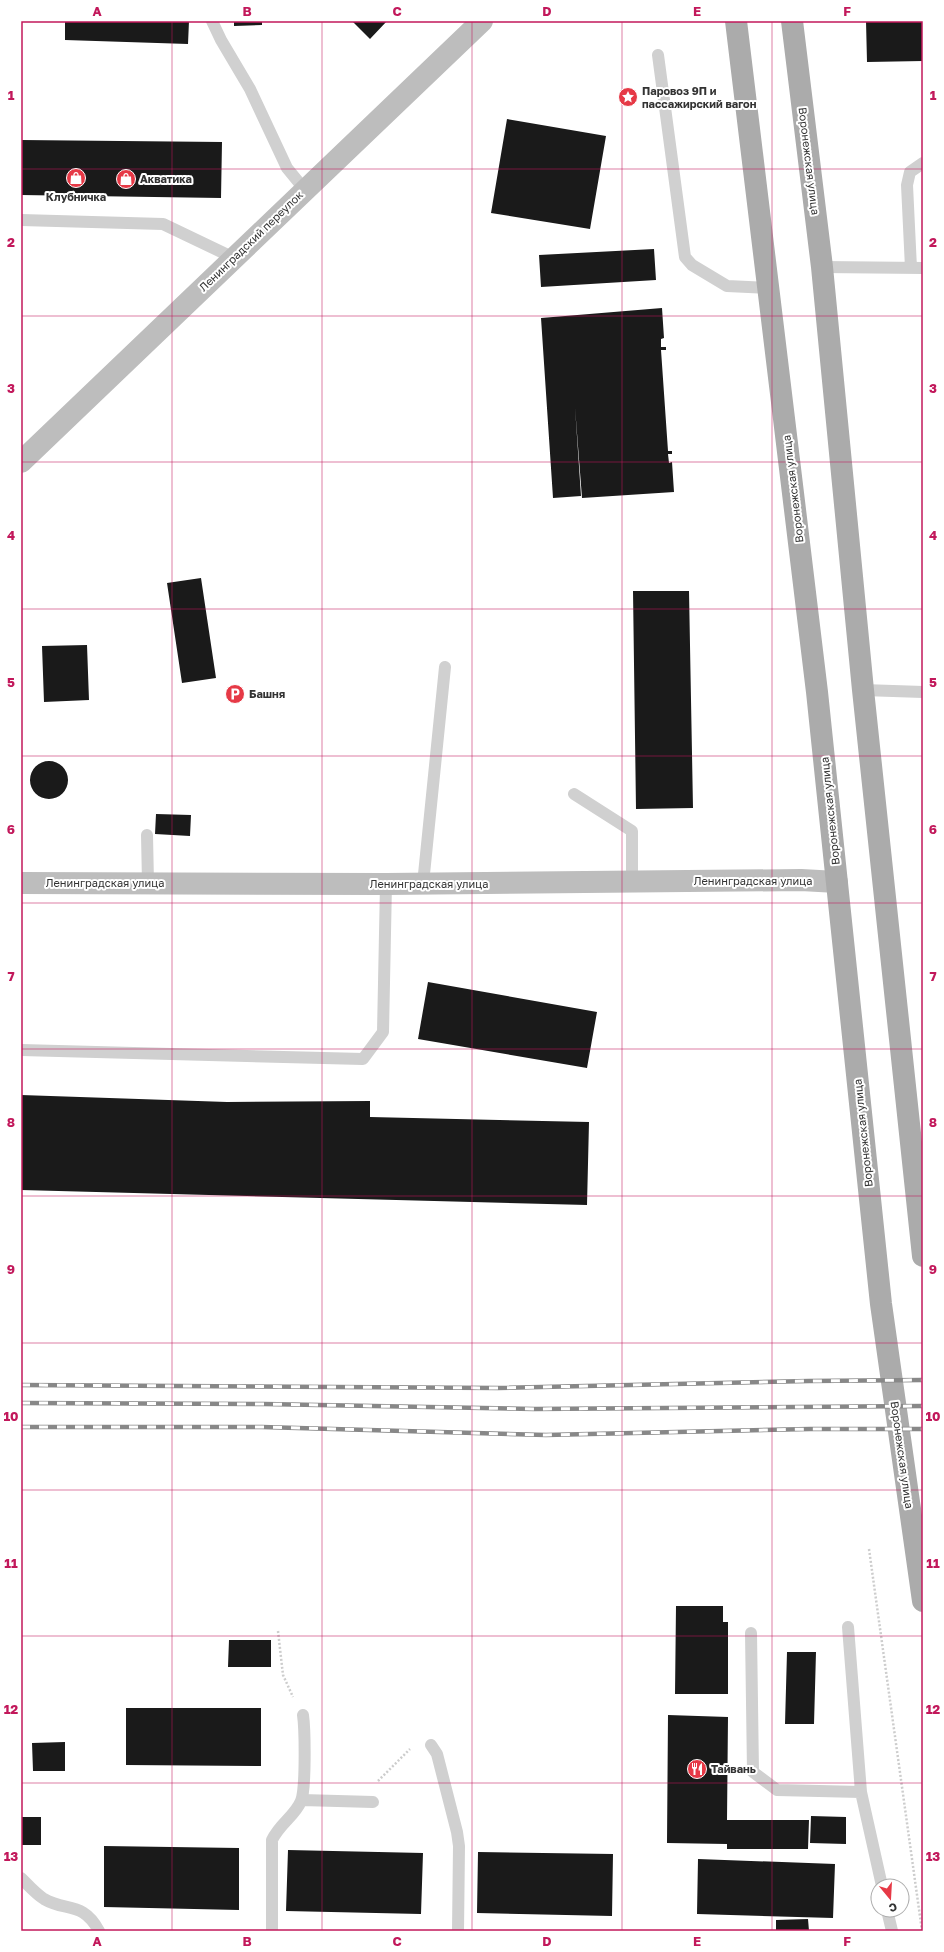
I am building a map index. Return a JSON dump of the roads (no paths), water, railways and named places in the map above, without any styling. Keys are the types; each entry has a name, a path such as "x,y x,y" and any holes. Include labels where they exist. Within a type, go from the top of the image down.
{"main road":[{"name":"Воронежская улица","path":"736,21 816,684 881,1304 923,1601"},
{"name":"Воронежская улица","path":"792,21 822,267 863,690 923,1256"}],"street":[{"name":"Ленинградский переулок","path":"21,462 482,21"},
{"name":"Ленинградская улица","path":"21,883 423,884 801,880 837,882"}],"lane":[{"path":"212,21 221,40 250,89 287,168 305,190"},
{"path":"658,55 685,257 692,265 727,286 768,288"},
{"path":"822,267 917,268 907,185 910,172 923,163"},
{"path":"21,220 164,224 234,258"},
{"path":"423,884 445,667"},
{"path":"863,690 923,692"},
{"path":"574,794 632,832 632,882"},
{"path":"147,836 148,883"},
{"path":"21,1050 363,1059 383,1032 386,884"},
{"path":"848,1627 861,1792 880,1878"},
{"path":"751,1633 753,1772 777,1790 861,1792"},
{"path":"272,1931 272,1840 277,1829 292,1815 302,1800 304,1786 303,1715"},
{"path":"431,1745 437,1754 457,1832 458,1931"},
{"path":"302,1800 373,1802"},
{"path":"21,1878 44,1899 74,1907 89,1917 99,1931"},
{"path":"889,1918 892,1931"}],"railway":[{"path":"21,1385 498,1388 923,1380"},
{"path":"21,1403 264,1404 534,1409 923,1406"},
{"path":"21,1427 262,1427 546,1435 810,1429 923,1429"}],"place":[{"name":"Паровоз 9П и пассажирский вагон","path":"628,97"},
{"name":"Клубничка","path":"76,178"},
{"name":"Акватика","path":"126,179"},
{"name":"Башня","path":"235,694"},
{"name":"Тайвань","path":"697,1769"}]}
